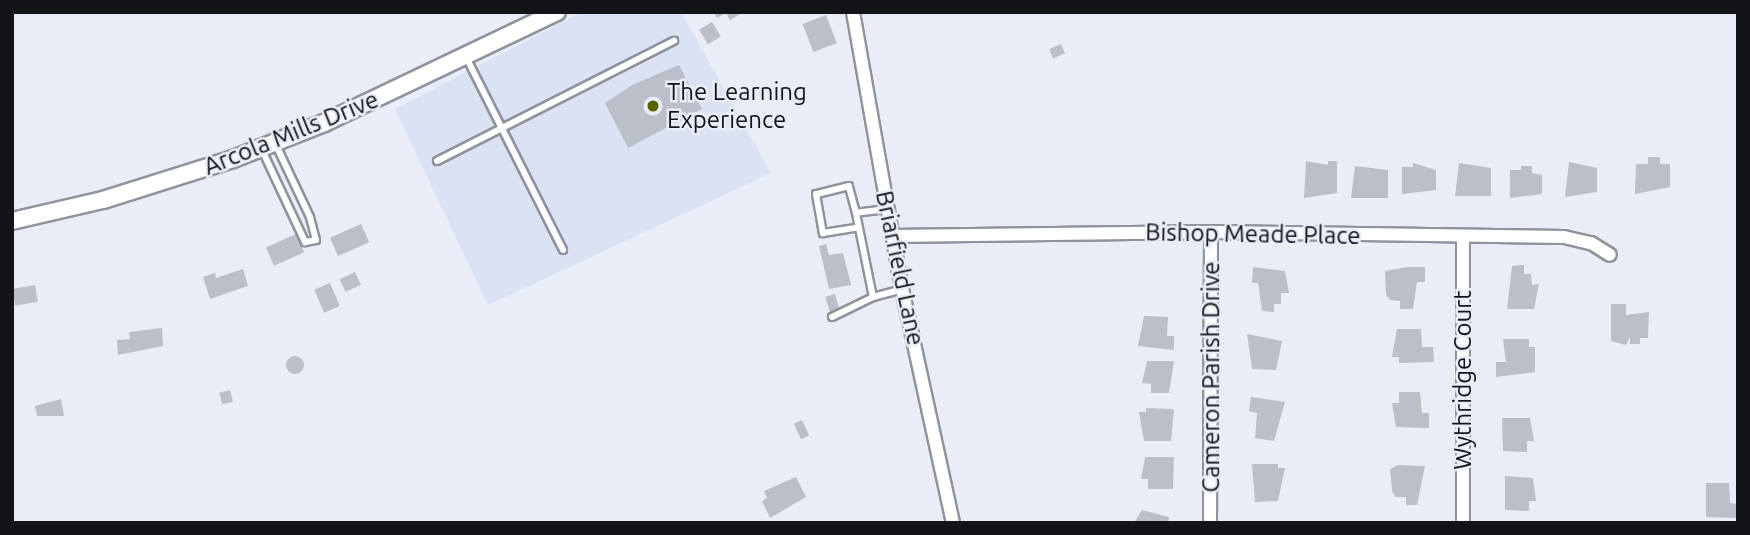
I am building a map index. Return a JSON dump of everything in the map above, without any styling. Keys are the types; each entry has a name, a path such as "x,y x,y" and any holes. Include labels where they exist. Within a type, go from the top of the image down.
{"street":[{"name":"Arcola Mills Drive","path":"12,221 103,200 268,145 466,57 557,12"},
{"name":"Briarfield Lane","path":"853,12 902,289 953,523"},
{"name":"Bishop Meade Place","path":"892,236 1212,232 1563,237 1591,243 1610,255"},
{"name":"Cameron Parish Drive","path":"1210,523 1212,232"},
{"name":"Wythridge Court","path":"1463,237 1463,523"}],"lane":[{"path":"438,161 674,41"},
{"path":"466,57 564,250"},
{"path":"268,145 310,217 316,240 305,242 268,145"},
{"path":"859,227 822,233 816,194 849,186 856,213 859,227 873,297"},
{"path":"856,213 887,209"},
{"path":"832,317 873,297 902,289"}],"shaded area":[{"path":"582,12 681,12 771,173 488,305 395,109"}],"building":[{"path":"714,12 737,12 739,15 730,20 726,13 717,18"},
{"path":"826,15 837,43 813,52 803,24"},
{"path":"712,22 721,37 708,44 699,30"},
{"path":"1061,44 1065,53 1053,58 1049,49"},
{"name":"The Learning Experience","path":"679,65 702,109 628,148 605,103 632,85"},
{"path":"1648,157 1660,157 1660,164 1670,164 1670,187 1635,194 1636,164 1648,164"},
{"path":"1306,161 1328,165 1328,161 1337,161 1337,193 1304,198"},
{"path":"1569,162 1597,168 1597,192 1565,197"},
{"path":"1413,163 1436,170 1436,190 1402,194 1402,167 1413,167"},
{"path":"1459,163 1491,168 1491,196 1455,196"},
{"path":"1355,166 1388,170 1388,198 1351,198"},
{"path":"1521,166 1532,166 1532,173 1542,175 1542,194 1510,198 1510,170 1521,170"},
{"path":"361,224 369,242 338,256 330,238"},
{"path":"296,234 304,252 274,266 266,247"},
{"path":"826,244 829,255 843,253 851,285 829,289 819,246"},
{"path":"1524,265 1524,274 1531,274 1532,285 1539,284 1534,309 1507,309 1512,266"},
{"path":"1253,267 1285,271 1289,293 1281,293 1281,304 1274,304 1274,312 1262,311 1258,283 1252,283"},
{"path":"1425,267 1425,282 1417,282 1413,309 1400,309 1400,301 1390,300 1386,295 1385,271"},
{"path":"243,269 248,286 210,299 203,277 215,273 216,278"},
{"path":"355,272 361,285 346,292 340,279"},
{"path":"330,283 340,306 324,313 314,290"},
{"path":"35,285 38,302 15,306 12,289"},
{"path":"835,294 840,312 831,315 825,297"},
{"path":"1611,304 1626,304 1626,315 1649,312 1648,338 1640,338 1640,344 1630,344 1630,337 1626,345 1611,341"},
{"path":"1144,316 1168,317 1167,336 1174,336 1174,350 1138,346"},
{"path":"162,328 163,346 118,355 117,340 130,339 129,332"},
{"path":"1397,329 1421,329 1422,347 1433,347 1434,362 1399,363 1399,357 1392,357"},
{"path":"1247,334 1282,341 1276,370 1252,369"},
{"path":"1503,339 1529,339 1529,347 1535,347 1535,372 1496,377 1496,362 1506,362"},
{"path":"295,356 301,359 304,365 301,371 295,374 289,371 286,365 289,359"},
{"path":"1147,361 1174,361 1169,393 1151,393 1151,384 1142,383"},
{"path":"230,390 233,402 222,404 219,393"},
{"path":"1399,392 1420,392 1422,413 1429,413 1429,428 1396,427 1392,403 1399,403"},
{"path":"1251,397 1285,402 1274,441 1255,438 1257,413 1249,411"},
{"path":"61,399 64,416 37,416 35,406"},
{"path":"1146,408 1174,409 1171,441 1144,441 1139,412 1146,412"},
{"path":"1502,418 1530,418 1534,441 1527,441 1527,452 1503,451"},
{"path":"802,420 809,435 801,439 794,424"},
{"path":"1145,457 1174,457 1173,489 1148,489 1148,479 1141,479"},
{"path":"1252,464 1278,464 1278,468 1285,468 1278,501 1255,502"},
{"path":"1398,465 1425,466 1417,505 1406,505 1406,497 1395,497 1390,469"},
{"path":"1505,476 1533,478 1536,501 1529,501 1529,511 1505,510"},
{"path":"796,477 806,497 770,518 762,501 767,498 764,491"},
{"path":"1706,483 1729,483 1730,503 1737,504 1737,518 1706,517"},
{"path":"1142,510 1169,517 1168,523 1134,523"}],"place":[{"name":"The Learning Experience","path":"653,106"}]}
